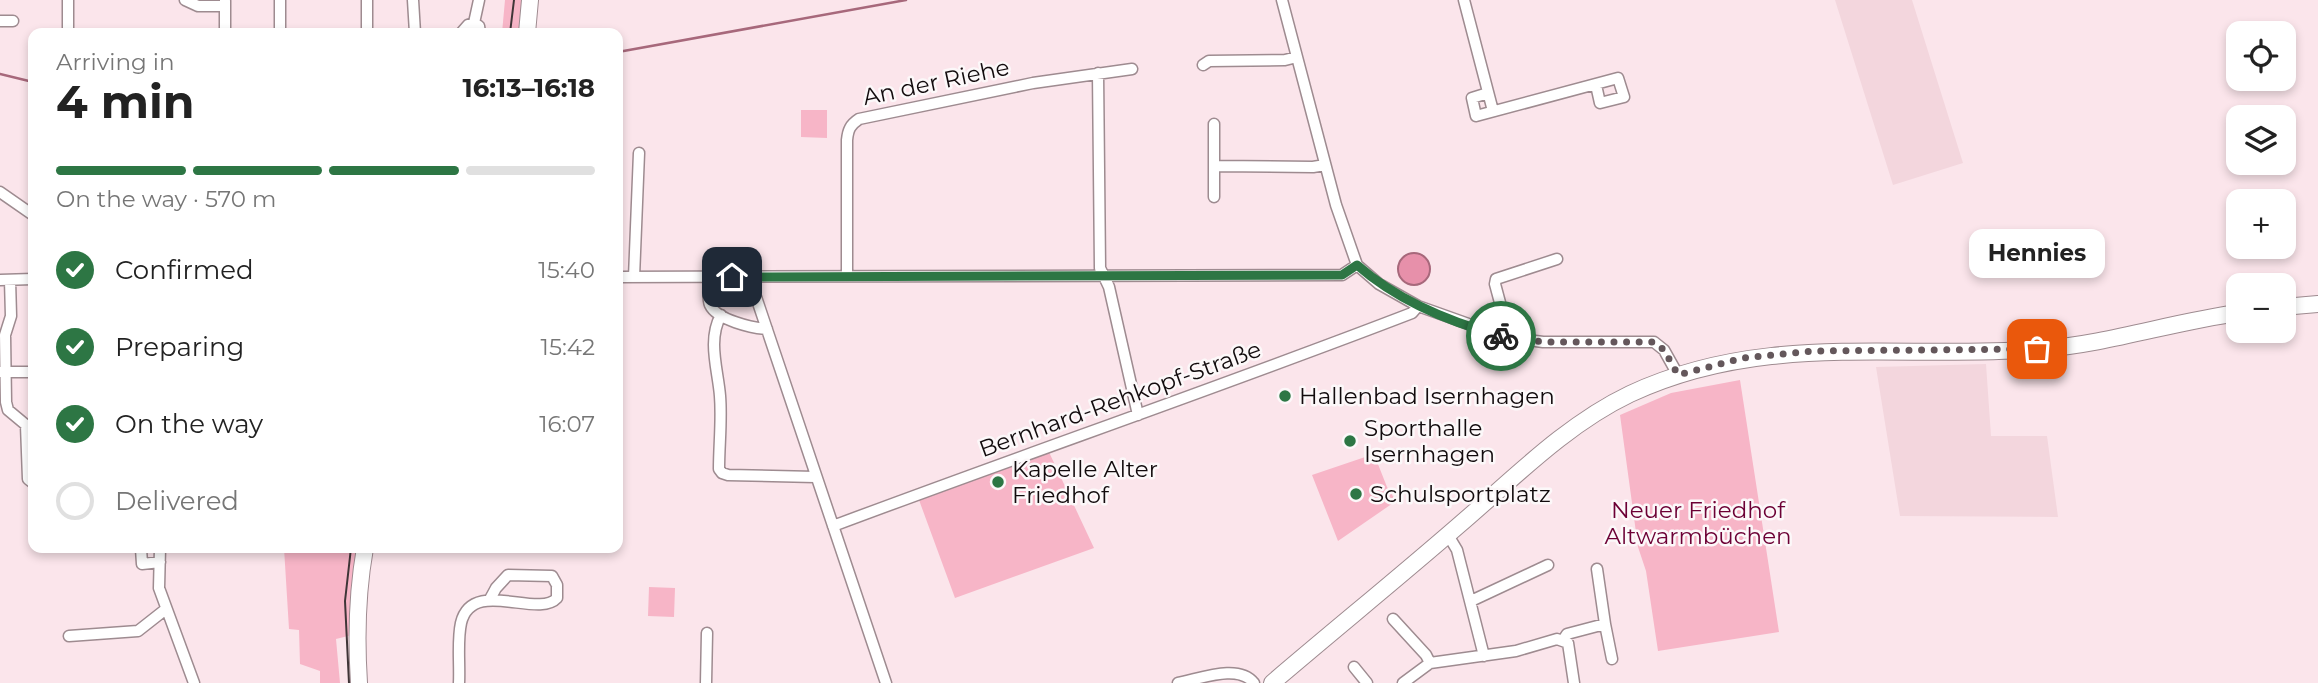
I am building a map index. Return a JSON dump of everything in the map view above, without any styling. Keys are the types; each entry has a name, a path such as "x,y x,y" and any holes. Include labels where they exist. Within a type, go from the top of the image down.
{"main road":[{"path":"527,28 530,0"},
{"path":"2296,306 2318,304"},
{"path":"1272,683 1572,430 1629,395 1678,375 1743,358 1814,351 2037,349 2074,346 2226,315"},
{"path":"359,683 356,641 358,595 364,553"}],"street":[{"path":"68,0 68,28"},
{"path":"185,0 198,6 225,3 225,28"},
{"path":"279,0 280,28"},
{"path":"367,0 367,28"},
{"path":"413,0 415,28"},
{"path":"470,28 479,0"},
{"path":"1282,0 1325,165 1347,242 1357,265 1378,284 1418,306 1505,337 1543,342 1654,342 1664,350 1678,375"},
{"path":"1464,0 1493,111"},
{"path":"0,21 13,21"},
{"path":"1203,65 1209,61 1285,60 1297,57"},
{"name":"An der Riehe","path":"847,276 847,140 852,124 859,119 1008,88 1132,69"},
{"path":"1098,74 1100,268 1110,287 1138,415"},
{"path":"1488,93 1472,98 1476,116 1596,85"},
{"path":"1214,124 1214,197"},
{"path":"634,277 639,153"},
{"path":"1214,166 1325,165"},
{"path":"0,192 28,212"},
{"path":"1505,337 1506,325 1496,279 1557,259"},
{"path":"623,277 1342,275 1357,265"},
{"path":"709,277 709,303 721,315 750,328 767,329"},
{"path":"753,277 754,291 886,683"},
{"path":"28,279 5,280 11,316 5,335 3,372 8,410 28,424"},
{"name":"Bernhard-Rehkopf-Straße","path":"833,526 1051,444 1238,380 1412,313 1418,306"},
{"path":"721,315 715,330 715,370 720,396 719,468 722,473 728,475 815,477"},
{"path":"3,372 28,372"},
{"path":"1448,535 1457,550 1485,656"},
{"path":"141,553 142,564 160,562"},
{"path":"160,553 159,588 194,683"},
{"path":"1471,601 1548,565"},
{"path":"1597,569 1612,659"},
{"path":"459,683 461,623 466,612 477,603 490,599 500,602 551,603 557,598 557,585 552,576 508,575 490,599"},
{"path":"69,636 138,631 166,609"},
{"path":"1393,619 1430,663"},
{"path":"1563,640 1567,634 1605,624"},
{"path":"706,683 707,633"},
{"path":"1403,683 1430,663 1485,656 1557,639 1568,643 1574,683"},
{"path":"1354,667 1367,683"},
{"path":"1178,683 1234,672 1247,676 1254,683"},
{"path":"1227,674 1236,683"}],"shaded area":[{"path":"1835,0 1912,0 1963,163 1893,185"},
{"path":"1414,253 1426,257 1430,269 1426,281 1414,285 1402,281 1398,269 1402,257"},
{"path":"1986,364 1991,436 2047,436 2058,517 1900,516 1876,367"}],"green space":[{"path":"505,0 524,0 522,28 502,28"},
{"path":"801,110 827,110 827,138 801,137"},
{"name":"Neuer Friedhof Altwarmbüchen","path":"1740,380 1779,632 1658,651 1646,571 1638,547 1620,415 1671,393"},
{"path":"1048,450 1094,548 955,598 919,500"},
{"name":"Schulsportplatz","path":"1374,454 1387,487 1396,501 1338,541 1312,475"},
{"path":"284,553 360,553 352,635 336,639 340,683 320,683 320,671 300,664 299,630 289,629"},
{"path":"649,587 675,588 674,617 648,616"}],"waterway":[{"path":"623,51 906,0"},
{"path":"0,74 28,81"}],"tram line":[{"path":"511,28 514,0"},
{"path":"349,683 345,601 350,553"}],"way so far":[{"path":"1501,336 1543,342 1654,342 1664,350 1678,375 1743,358 1814,351 2037,349"}],"place":[{"name":"Hennies","path":"2037,349"},
{"name":"Hallenbad Isernhagen","path":"1285,396"},
{"name":"Sporthalle Isernhagen","path":"1350,441"},
{"name":"Kapelle Alter Friedhof","path":"998,482"},
{"name":"Schulsportplatz","path":"1356,494"}],"route":[{"path":"732,277 1342,275 1357,265 1378,284 1418,306 1501,336"}]}
